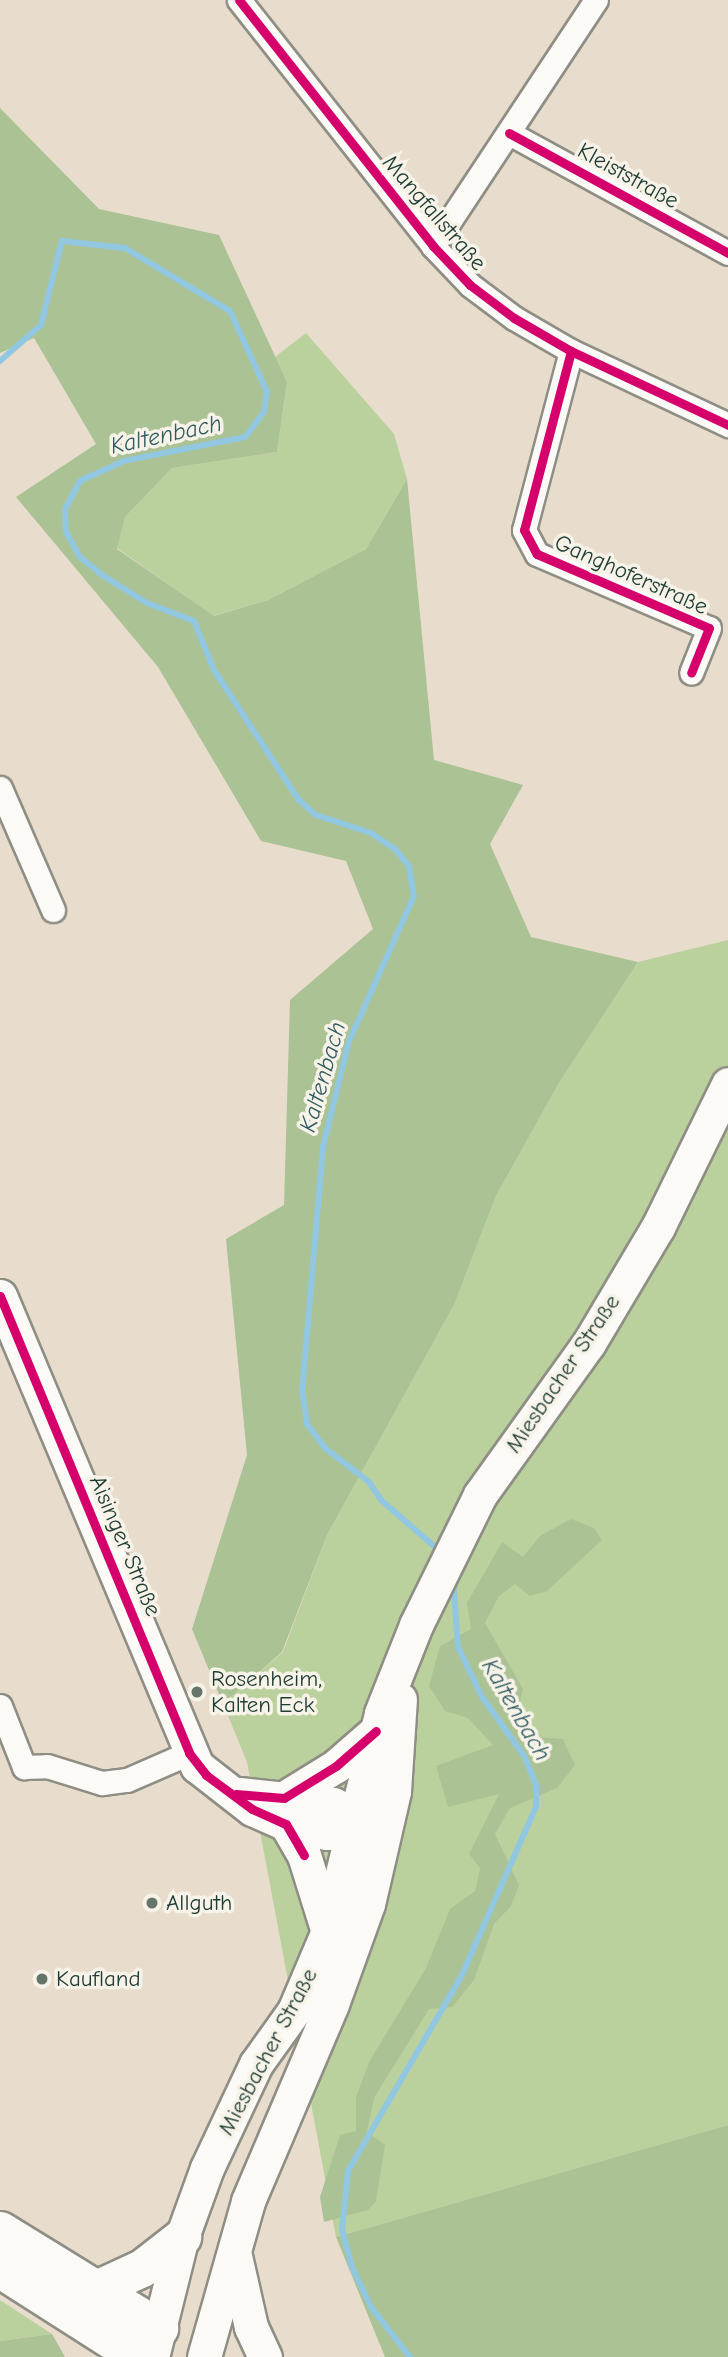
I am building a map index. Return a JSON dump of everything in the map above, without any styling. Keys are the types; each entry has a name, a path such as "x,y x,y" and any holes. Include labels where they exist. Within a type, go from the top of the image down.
{"main road":[{"name":"Miesbacher Straße","path":"156,2342 182,2237 234,2107 256,2064 294,2011 328,1931 356,1824 376,1731 416,1625 461,1529 589,1343 659,1227 728,1084"},
{"name":"Aisinger Straße","path":"0,1296 189,1752 206,1775 236,1794 285,1811 333,1804 356,1824 387,1832"},
{"name":"Miesbacher Straße","path":"205,2356 233,2248 345,1969 387,1832 401,1665"},
{"path":"328,1931 313,1876 285,1811 376,1731"},
{"path":"0,2230 94,2290 156,2342 205,2356"},
{"path":"94,2290 142,2268 182,2237"},
{"path":"233,2248 251,2327 265,2357"},
{"path":"0,2269 138,2357"},
{"path":"63,2310 86,2357"}],"street":[{"name":"Mangfallstraße","path":"239,0 433,246 498,307 571,351 728,425"},
{"path":"433,246 596,0"},
{"name":"Kleiststraße","path":"509,133 728,253"},
{"name":"Ganghoferstraße","path":"571,351 524,530 537,554 709,628 691,673"},
{"path":"0,789 54,910"},
{"path":"0,1706 24,1767 47,1766 102,1783 127,1780 189,1752"}],"green space":[{"path":"0,108 99,209 219,235 287,382 277,452 172,468 125,517 117,549 214,616 268,600 366,549 407,479 434,760 523,785 490,844 531,937 638,962 559,1083 496,1196 454,1305 327,1535 282,1652 223,1704 192,1629 247,1455 226,1239 284,1205 290,1000 373,929 346,861 261,841 158,667 16,497 96,444 34,338 0,353"},
{"path":"306,333 394,434 407,479 366,549 268,600 213,616 117,548 125,517 172,468 277,452 287,382 275,357"},
{"path":"728,940 728,2125 336,2237 247,1762 223,1704 283,1652 327,1535 454,1305 496,1196 559,1083 638,962"},
{"path":"571,1519 594,1528 602,1540 547,1591 530,1596 515,1584 499,1596 485,1623 523,1689 519,1706 509,1714 530,1736 563,1739 575,1765 557,1788 510,1808 495,1834 519,1885 511,1906 494,1924 474,1980 452,2007 429,2009 374,2098 367,2132 385,2145 376,2201 368,2210 324,2222 320,2197 340,2135 356,2131 356,2097 369,2062 426,1968 450,1909 475,1891 480,1868 469,1854 499,1794 448,1807 436,1766 493,1745 468,1718 445,1711 429,1686 440,1646 471,1629 467,1603 502,1542 523,1557 540,1536"},
{"path":"728,2125 728,2357 385,2357 336,2237"},
{"path":"0,2300 52,2334 0,2341"},
{"path":"52,2334 65,2357 0,2357 0,2341"}],"waterway":[{"name":"Kaltenbach","path":"0,361 41,325 62,241 125,248 230,311 267,392 264,412 245,437 124,461 80,481 65,509 66,532 80,557 102,575 147,603 194,621 214,670 298,799 316,815 371,833 396,850 409,866 414,896 349,1041 323,1147 302,1391 307,1424 325,1448 369,1482 381,1500 442,1553"},
{"name":"Kaltenbach","path":"410,2357 371,2307 352,2267 342,2230 348,2171 461,1977 536,1807 536,1785 524,1756 482,1697 458,1647 453,1578"}],"cycle path":[{"path":"239,0 433,246 470,285 514,318 571,351 728,425"},
{"path":"509,133 728,253"},
{"path":"571,351 524,530 537,554 709,628 691,673"},
{"path":"0,1296 189,1753 206,1775 252,1809 286,1824 304,1855"},
{"path":"236,1794 284,1798 336,1766 376,1731"}],"place":[{"name":"Rosenheim, Kalten Eck","path":"197,1692"},
{"name":"Allguth","path":"152,1903"},
{"name":"Kaufland","path":"42,1979"}]}
